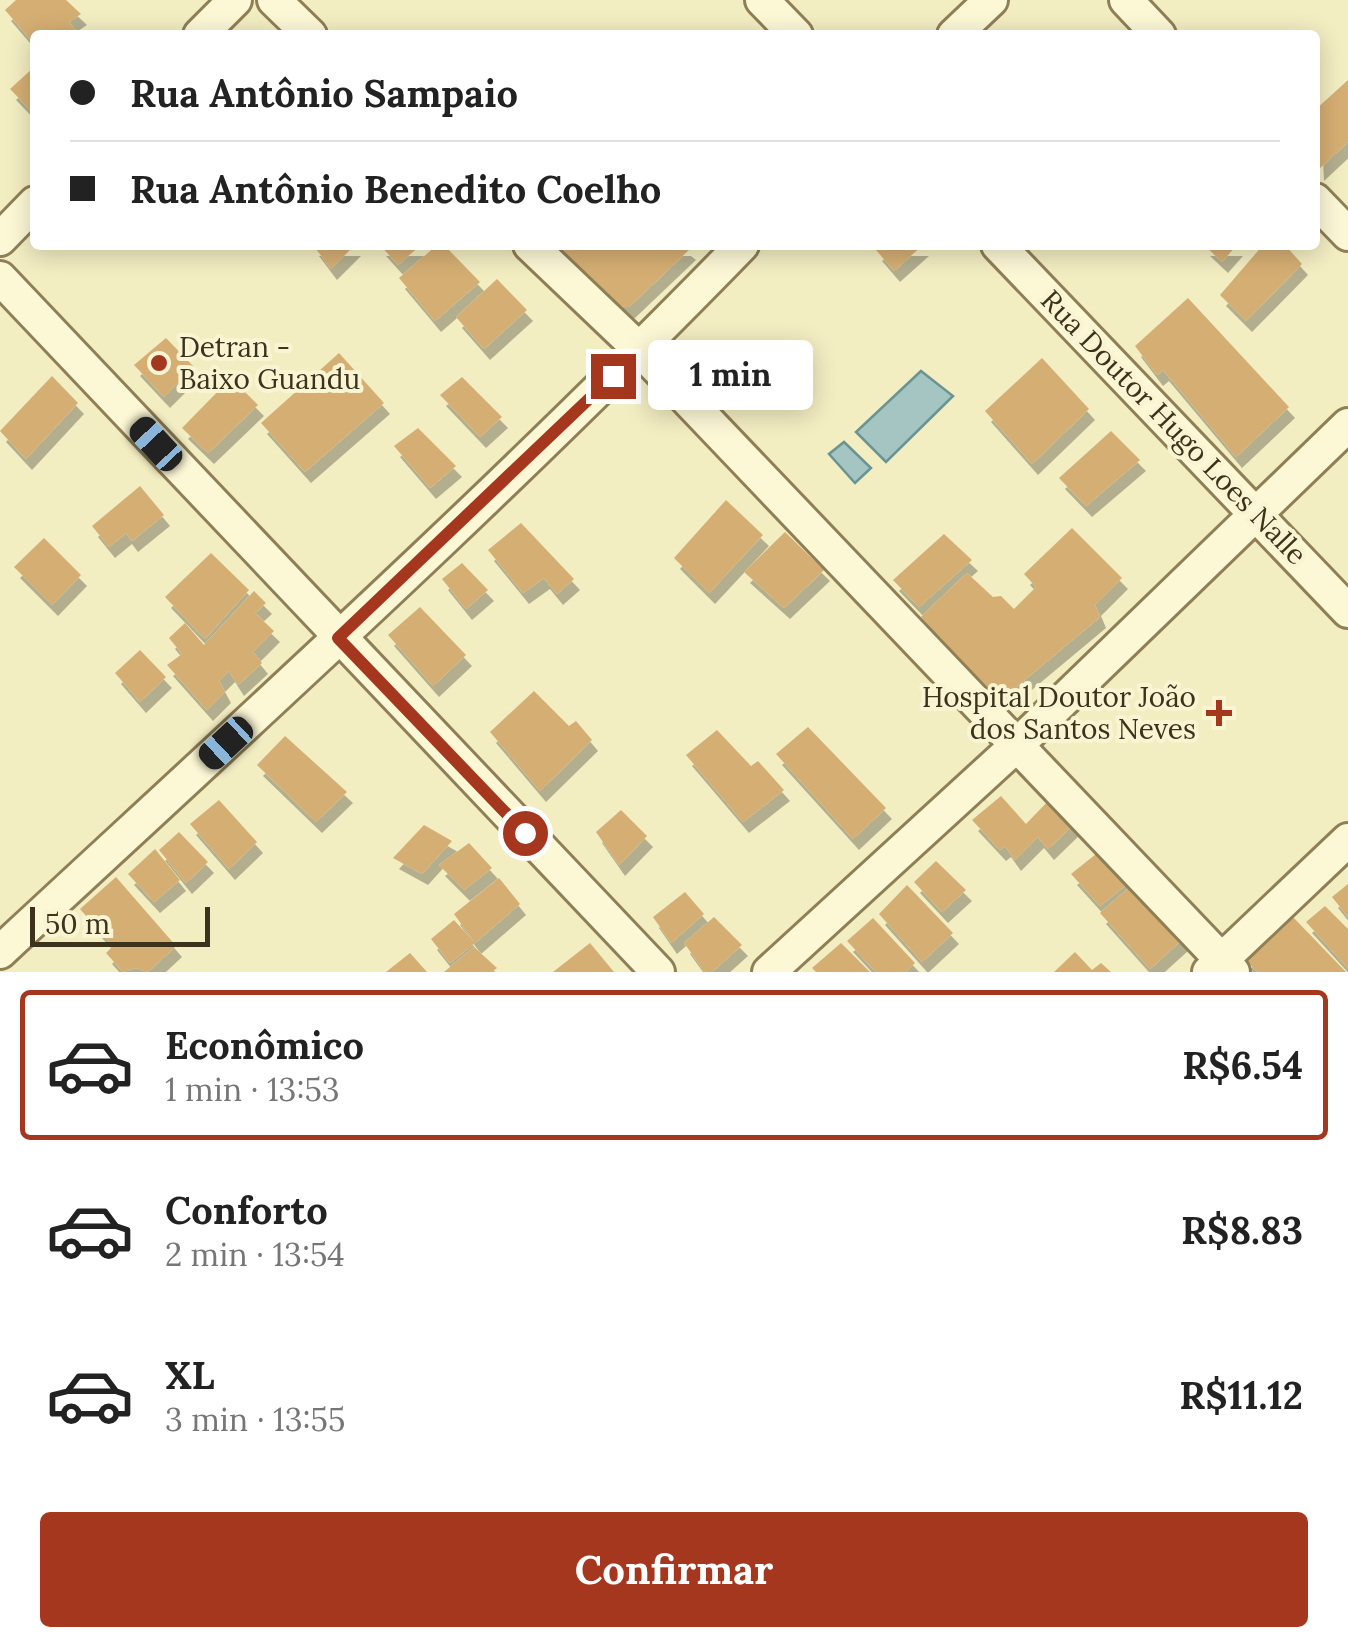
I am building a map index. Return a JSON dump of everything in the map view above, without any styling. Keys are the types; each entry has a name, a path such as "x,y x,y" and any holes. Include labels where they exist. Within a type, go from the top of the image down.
{"street":[{"path":"205,30 235,0"},
{"path":"274,0 305,30"},
{"path":"762,0 791,30"},
{"path":"959,30 991,0"},
{"path":"1126,0 1154,30"},
{"path":"1320,205 1348,234"},
{"path":"0,239 30,208"},
{"path":"535,250 640,350 1018,744 1221,968 1348,840"},
{"path":"0,952 338,638 640,350 737,250"},
{"name":"Rua Doutor Hugo Loes Nalle","path":"1003,250 1348,611"},
{"path":"0,278 658,972"},
{"path":"768,972 1018,744 1348,425"}],"water":[{"path":"921,371 953,396 886,462 856,432"},
{"path":"844,442 871,468 855,483 829,454"}],"building":[{"path":"16,0 66,0 81,14 69,22 76,30 30,30 30,39 5,10"},
{"path":"30,71 30,110 10,89"},
{"path":"1348,80 1348,142 1320,168 1320,105"},
{"path":"317,250 350,250 331,269"},
{"path":"384,250 415,250 398,265"},
{"path":"431,250 449,250 480,282 435,321 399,278"},
{"path":"554,250 689,250 629,307 604,305"},
{"path":"876,250 917,250 894,271"},
{"path":"1209,250 1233,250 1222,262"},
{"path":"1259,250 1289,250 1302,264 1246,321 1220,295"},
{"path":"497,279 527,310 484,349 456,317"},
{"path":"1188,298 1289,407 1236,457 1163,370 1157,375 1135,346"},
{"path":"166,338 194,367 164,397 134,365"},
{"path":"339,353 384,403 305,472 261,423"},
{"path":"1042,358 1089,409 1032,464 985,411"},
{"path":"52,376 78,403 26,459 0,431"},
{"path":"462,377 502,417 480,437 440,395"},
{"path":"231,378 258,405 208,453 182,428"},
{"path":"418,428 456,466 430,488 394,446"},
{"path":"1111,431 1140,460 1086,506 1059,478"},
{"path":"140,486 164,515 132,541 126,533 109,547 92,526"},
{"path":"726,500 763,535 709,593 674,558"},
{"path":"521,523 574,579 557,594 544,578 523,593 488,550"},
{"path":"1072,528 1122,578 1095,605 1100,617 997,703 921,617 967,573 993,597 1001,596 1014,609 1036,587 1024,574"},
{"path":"785,532 824,570 784,608 744,572"},
{"path":"944,534 972,560 919,607 893,580"},
{"path":"44,538 81,575 52,605 14,567"},
{"path":"211,553 249,590 205,639 165,597"},
{"path":"462,563 488,590 466,609 442,579"},
{"path":"254,591 266,603 255,613 274,631 253,652 262,663 238,685 229,671 219,681 225,692 207,710 167,665 182,654 169,638 185,623 204,645"},
{"path":"420,607 466,655 433,686 388,635"},
{"path":"140,650 166,677 140,702 115,673"},
{"path":"534,691 569,726 576,721 592,740 540,791 490,732"},
{"path":"808,727 886,808 853,839 776,754"},
{"path":"717,730 751,766 758,761 784,790 743,822 686,755"},
{"path":"285,736 347,792 316,822 257,765"},
{"path":"1001,796 1026,824 1051,798 1076,822 1048,849 1038,837 1015,860 1005,846 1000,850 972,820"},
{"path":"219,800 257,842 229,869 190,824"},
{"path":"621,810 647,836 619,865 596,832"},
{"path":"424,825 452,841 422,874 393,858"},
{"path":"179,832 208,862 186,883 159,850"},
{"path":"469,843 492,868 464,890 439,865"},
{"path":"155,849 180,880 154,902 128,874"},
{"path":"1101,850 1130,882 1100,906 1071,874"},
{"path":"936,861 966,890 942,912 914,882"},
{"path":"116,877 176,946 148,972 136,968 123,972 106,953 113,946 80,909"},
{"path":"499,878 520,904 475,943 454,914"},
{"path":"1348,884 1348,917 1332,897"},
{"path":"907,885 953,933 922,962 879,914"},
{"path":"1131,886 1182,940 1150,969 1100,913"},
{"path":"685,892 704,914 671,943 653,917"},
{"path":"1325,906 1348,929 1348,968 1306,922"},
{"path":"1292,916 1346,972 1257,972 1244,958"},
{"path":"714,917 742,945 712,972 705,972 684,943"},
{"path":"873,918 915,963 906,972 876,972 847,941"},
{"path":"454,920 475,943 450,963 431,939"},
{"path":"590,943 614,972 553,972"},
{"path":"841,943 870,972 816,972 812,968"},
{"path":"474,947 497,968 492,972 444,972"},
{"path":"1075,952 1092,970 1101,963 1111,972 1054,972"},
{"path":"410,953 427,972 386,972"}],"place":[{"name":"Detran - Baixo Guandu","path":"159,363"},
{"name":"Hospital Doutor João dos Santos Neves","path":"1219,713"}],"route":[{"path":"525,833 338,638 613,376"}]}
